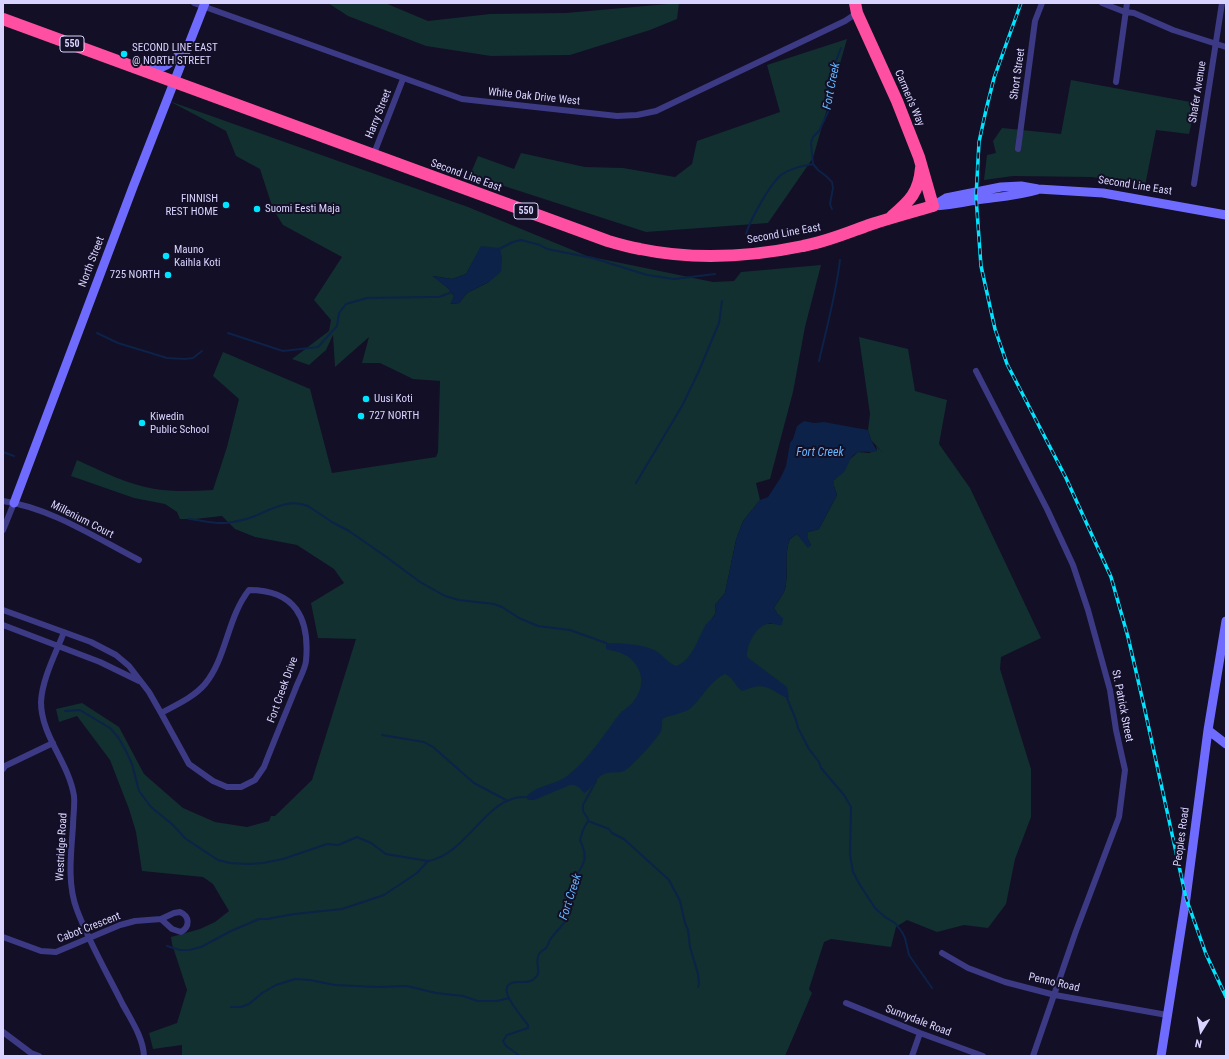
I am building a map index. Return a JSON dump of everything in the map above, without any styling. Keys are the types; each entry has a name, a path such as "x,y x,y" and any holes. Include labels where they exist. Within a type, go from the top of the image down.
{"highway":[{"name":"Carmen's Way","path":"856,8 897,101 921,163 933,206"},
{"name":"Second Line East","path":"3,19 608,241 640,249 667,253 718,256 768,252 804,246 830,239 888,219 933,206"},
{"path":"888,219 908,203 914,194 920,177 921,163"}],"main road":[{"name":"North Street","path":"14,503 129,196 204,5"},
{"path":"140,70 153,70 166,66 188,46"},
{"name":"Second Line East","path":"933,206 948,206 976,200 1021,195 1038,189 1102,194 1226,215"},
{"name":"Peoples Road","path":"1161,1056 1186,898 1208,730 1226,621"},
{"path":"1208,730 1226,744"}],"street":[{"name":"White Oak Drive West","path":"194,3 204,5 462,100 617,116 637,115 656,111 845,21 856,8"},
{"name":"Short Street","path":"1018,149 1035,21 1042,3"},
{"path":"1102,3 1125,12 1134,13 1173,30 1226,47"},
{"path":"1116,82 1127,3"},
{"name":"Shafer Avenue","path":"1194,184 1222,3"},
{"name":"Harry Street","path":"373,156 403,79"},
{"name":"St. Patrick Street","path":"976,371 1047,509 1073,565 1088,610 1110,690 1116,730 1125,770 1119,817 1076,931 1033,1056"},
{"name":"Millenium Court","path":"3,501 46,512 138,560"},
{"name":"North Street","path":"3,530 14,503"},
{"name":"Fort Creek Drive","path":"3,610 97,645 116,655 129,666 149,692 189,764 213,781 227,786 241,787 255,780 264,767 306,662 305,627 300,612 289,601 276,594 262,590 249,590 240,601 215,669 204,685 192,696 162,713"},
{"name":"Fort Creek Drive","path":"3,625 109,666 140,681"},
{"name":"Westridge Road","path":"64,632 42,689 41,703 43,717 72,786 74,795 71,886 77,911 89,939 138,1033 144,1056"},
{"path":"3,769 5,766 53,743"},
{"name":"Cabot Crescent","path":"3,937 41,951 56,952 120,925 135,921 161,919"},
{"name":"Penno Road","path":"942,953 968,968 1005,982 1055,995 1167,1015"},
{"name":"Sunnydale Road","path":"846,1003 920,1033 983,1056"},
{"path":"3,1032 31,1053 39,1056"},
{"path":"912,1056 920,1033"}],"green space":[{"path":"328,3 385,3 428,21 490,14 566,13 679,3 677,19 650,30 570,55 491,56 426,46 348,16"},
{"path":"847,39 813,158 768,223 646,232 470,175 478,156 514,169 521,153 585,167 623,168 675,177 692,164 697,141 780,112 767,65"},
{"path":"1071,80 1196,103 1189,134 1156,130 1145,186 1092,177 1013,176 984,180 987,155 996,153 993,141 1002,128 1061,134"},
{"path":"169,101 468,207 587,256 713,282 734,281 741,272 821,265 805,327 793,392 770,479 756,483 760,500 743,521 736,540 725,593 715,605 716,610 710,621 772,624 777,613 774,608 786,587 787,549 790,539 797,534 808,547 811,545 808,539 808,532 819,529 837,495 834,480 844,471 849,460 858,452 869,453 877,450 876,446 883,453 871,440 868,430 870,414 859,337 908,349 915,391 947,400 939,444 970,488 1041,638 1001,657 1000,669 1031,769 1031,817 1015,859 1006,904 988,928 964,925 937,932 907,920 896,927 891,947 831,939 824,942 809,989 812,993 785,1056 182,1056 182,1045 153,1049 149,1033 177,1023 187,990 171,937 200,929 215,922 229,911 213,884 203,877 142,871 136,832 129,809 110,760 77,716 59,722 56,709 82,703 119,727 144,774 183,808 215,822 247,827 269,821 271,816 275,816 312,780 356,639 318,638 311,603 344,583 334,569 297,545 255,537 235,529 222,516 180,519 177,512 165,504 134,498 71,476 77,460 115,477 145,487 177,491 213,490 227,447 239,399 213,376 223,352 310,389 332,473 436,457 438,452 440,381 413,379 380,363 362,363 369,337 335,367 333,335 326,350 309,365 292,359 329,331 331,320 314,300 342,257 283,225 273,209 260,169 236,156 226,131","holes":["481,247 489,282 467,293 459,303 451,304 454,296 448,288 433,276 452,279 466,274"]}],"water":[{"path":"481,246 500,248 502,258 501,272 489,282 467,293 459,303 450,304 454,296 448,288 432,276 452,279 466,274"},
{"name":"Fort Creek","path":"804,421 814,423 824,422 868,430 877,451 859,452 853,455 844,472 834,480 837,495 819,529 808,532 808,539 811,545 808,548 797,534 790,539 787,549 786,587 774,608 783,618 782,625 769,624 763,626 755,633 748,648 747,657 787,687 789,697 787,698 762,686 756,686 742,691 725,674 715,680 691,708 663,719 662,729 659,735 638,759 624,771 604,774 598,778 584,793 578,787 570,785 534,800 528,800 526,797 530,793 540,787 562,779 575,769 596,746 621,712 629,707 639,693 641,677 634,662 625,655 606,649 606,643 632,644 645,647 656,651 676,666 682,663 694,649 705,626 715,614 715,605 725,593 736,540 743,521 760,500 768,497 781,477 786,466 790,443 793,439 797,426"}],"waterway":[{"name":"Fort Creek","path":"832,209 830,204 833,188 832,182 813,164 811,143 813,137 819,131 829,110 834,66 841,48"},
{"path":"746,234 771,186 781,175 813,164"},
{"path":"499,249 521,240 540,245 547,249 593,258 647,275 674,279 715,274"},
{"name":"Fort Creek","path":"819,361 834,298 840,260"},
{"path":"228,333 283,351 318,347 337,326 339,313 346,304 367,298 439,297 452,292"},
{"path":"636,483 682,406 698,373 719,323 722,301"},
{"path":"97,333 118,343 167,358 193,358 202,351"},
{"path":"3,452 14,456"},
{"path":"189,519 225,523 249,518 272,508 286,504 293,503 308,506 349,531 420,582 445,596 459,600 494,604 502,607 519,618 538,626 570,630 606,643"},
{"path":"787,698 798,728 809,749 819,762 821,768 844,795 851,807 850,855 853,872 875,908 895,923 902,932 909,955 932,988"},
{"path":"65,711 80,710 110,728 118,737 126,751 132,764 139,791 151,807 173,825 186,839 218,860 230,863 263,863 283,859 327,844 338,845 357,837 371,843 386,854 428,861 442,856 455,848 488,814 500,805 512,799 526,797"},
{"path":"382,735 424,742 433,747 474,783 506,800"},
{"name":"Fort Creek","path":"588,821 583,811 583,805 596,781"},
{"path":"588,821 609,829 612,833 624,839 669,880 680,901 688,930 690,947 698,974 698,987"},
{"name":"Fort Creek","path":"520,1056 506,1046 503,1041 507,1035 528,1028 528,1025 510,1000 507,993 507,987 511,983 530,981 538,975 537,961 539,954 547,947 549,941 567,918 566,906 572,896 574,880 584,863 584,850 580,840 588,821"},
{"path":"167,946 180,950 189,950 201,947 231,931 259,919 342,909 384,895 417,873 428,861"},
{"path":"231,1007 241,1007 249,1004 262,993 276,985 295,979 310,980 335,985 377,987 407,986 436,993 463,996 478,1001 497,1001 509,998"}],"railway":[{"path":"1021,3 994,78 979,142 976,197 981,266 995,329 1007,364 1066,478 1111,577 1128,637 1186,898 1206,954 1226,997"}],"place":[{"name":"SECOND LINE EAST @ NORTH STREET","path":"124,54"},
{"name":"FINNISH REST HOME","path":"226,205"},
{"name":"Suomi Eesti Maja","path":"257,209"},
{"name":"Mauno Kaihla Koti","path":"166,256"},
{"name":"725 NORTH","path":"168,275"},
{"name":"Uusi Koti","path":"366,399"},
{"name":"727 NORTH","path":"361,416"},
{"name":"Kiwedin Public School","path":"142,423"}]}
